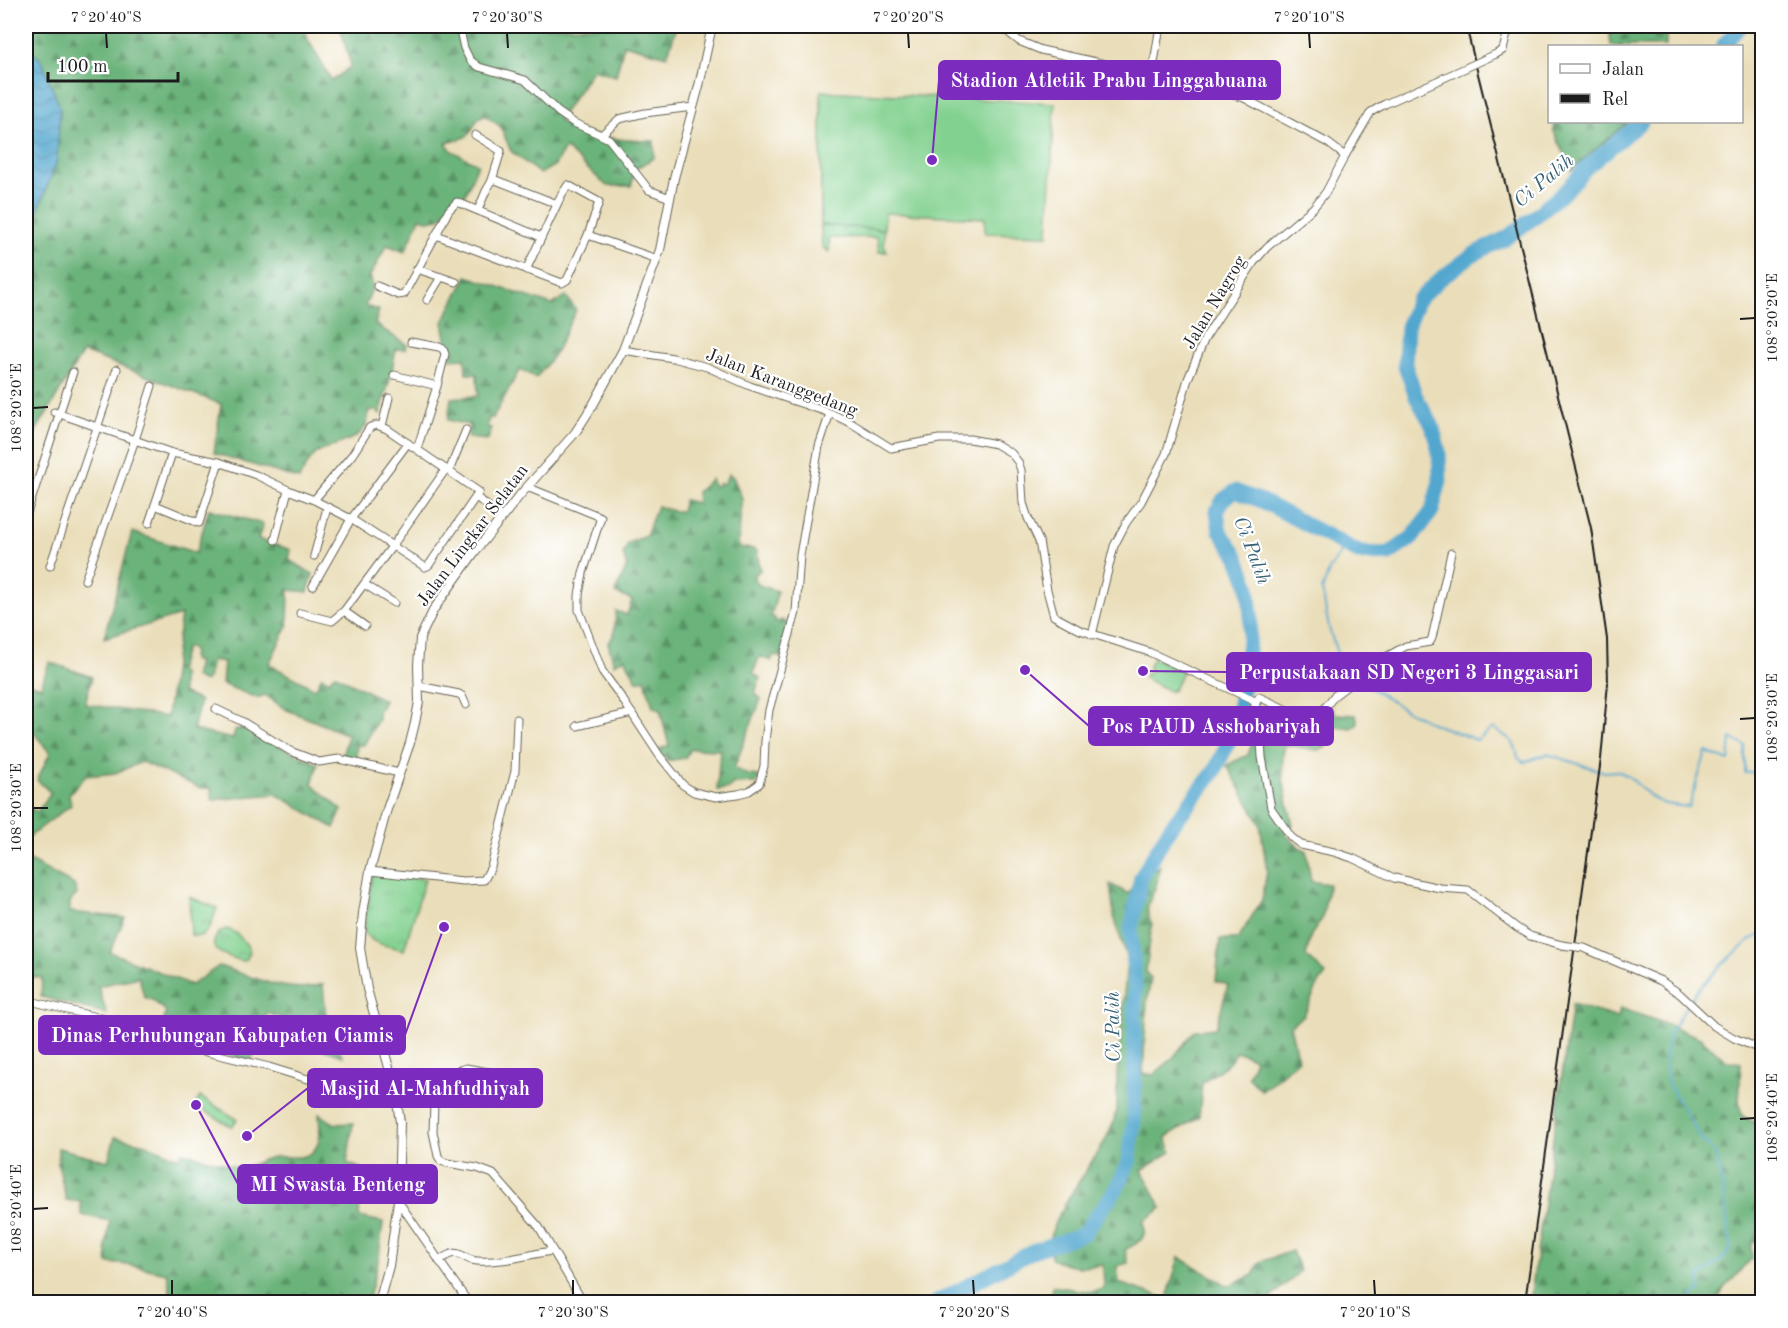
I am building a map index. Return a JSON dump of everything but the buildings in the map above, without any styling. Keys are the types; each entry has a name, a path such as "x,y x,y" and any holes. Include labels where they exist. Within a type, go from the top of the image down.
{"street":[{"path":"459,26 464,48 470,60 479,67 525,80 558,112 574,123 609,139 649,189 670,198"},
{"name":"Jalan Lingkar Selatan","path":"379,1302 389,1266 398,1201 400,1122 394,1084 367,989 360,948 370,871 387,809 416,723 419,648 423,630 434,609 502,517 575,433 623,350 644,288 657,259 712,26"},
{"path":"1000,26 1019,41 1041,50 1210,87 1244,98 1328,143 1345,156"},
{"path":"1152,75 1160,26"},
{"name":"Jalan Nagrog","path":"1092,634 1114,546 1162,461 1188,379 1205,338 1254,262 1313,208 1326,192 1371,112 1503,50 1506,45 1506,26"},
{"path":"601,135 619,119 693,107"},
{"path":"474,135 501,151 492,180 478,210"},
{"path":"492,180 501,181 557,204"},
{"path":"436,235 526,270 564,283 588,235 598,202 568,185 526,270"},
{"path":"377,286 402,296 406,293 441,221 454,203 462,203 541,237"},
{"path":"588,235 657,259"},
{"path":"417,269 456,282"},
{"path":"427,300 441,277"},
{"path":"411,342 439,347 444,351 445,358 417,449"},
{"name":"Jalan Karanggedang","path":"623,350 673,358 707,367 750,386 830,413 891,448 939,439 970,439 996,444 1011,453 1021,470 1023,503 1039,541 1054,616 1063,619 1068,625 1149,652 1254,701 1260,697 1311,722 1316,720 1334,696 1395,651 1431,640 1452,553"},
{"path":"50,566 117,369"},
{"path":"26,516 57,413 73,372"},
{"path":"394,375 437,386"},
{"path":"85,580 152,386"},
{"path":"382,426 389,398"},
{"path":"57,413 172,453 219,462 256,475 351,519 425,567 429,565 479,492 408,443 377,425 370,427 352,455 314,500"},
{"path":"527,487 602,517 584,573 579,595 579,610 602,672 632,713 658,755 683,784 694,792 723,796 744,793 759,784 764,766 769,710 796,612 800,555 819,446 830,413"},
{"path":"300,613 332,621 344,611 447,470 466,430"},
{"path":"313,586 351,519 408,443"},
{"path":"149,523 172,453"},
{"path":"155,505 199,523 219,462"},
{"path":"275,540 288,490"},
{"path":"476,497 502,517"},
{"path":"314,556 327,508"},
{"path":"364,584 394,603"},
{"path":"344,611 365,626"},
{"path":"419,686 459,694 466,705"},
{"path":"1254,701 1260,723 1262,757 1271,808 1291,837 1301,844 1352,858 1394,878 1440,888 1468,890 1530,936 1562,945 1584,948 1661,981 1680,994 1714,1026 1762,1050"},
{"path":"216,709 243,722 290,751 320,762 339,759 399,773"},
{"path":"577,726 632,713"},
{"path":"370,871 463,881 484,880 491,867 514,776 517,719"},
{"path":"26,1000 109,1020 182,1046 308,1079 353,1079 394,1084 425,1082 442,1087"},
{"path":"494,1073 466,1068 450,1073 434,1103 433,1132 438,1156 441,1161 447,1163 477,1168 493,1174 538,1227 583,1302"},
{"path":"398,1201 468,1302"},
{"path":"439,1261 458,1253 477,1262 551,1251"}],"green space":[{"path":"26,26 305,26 308,40 332,81 351,66 340,26 677,26 667,56 624,44 616,76 593,69 558,121 581,131 604,137 654,141 654,158 636,168 631,186 607,186 565,148 555,165 540,174 511,151 500,126 484,115 478,119 467,136 446,143 452,151 478,164 463,200 456,196 445,213 438,219 420,218 405,252 387,245 370,276 373,286 365,306 379,310 375,324 407,345 406,349 396,349 380,414 375,410 368,411 364,429 359,435 315,454 299,479 214,453 221,404 83,352 26,448 26,235 31,229 57,161 42,61 26,46"},
{"path":"1609,26 1666,26 1666,45 1611,45"},
{"path":"821,91 1055,103 1048,235 985,233 985,218 885,213 884,229 821,225"},
{"path":"1556,123 1627,123 1571,170 1553,129"},
{"path":"821,225 884,229 884,245 887,252 879,252 877,237 829,238 829,252 822,247"},
{"path":"467,276 552,305 566,296 576,310 554,355 536,378 520,369 493,418 489,418 487,427 491,428 488,440 468,438 469,425 448,420 451,398 478,396 477,374 466,374 465,358 450,359 443,322"},
{"path":"729,474 733,477 742,498 738,544 741,548 755,549 757,552 760,570 753,577 759,585 777,591 771,616 775,618 775,622 783,620 791,626 782,658 773,655 771,661 760,656 753,673 760,678 755,693 761,699 734,768 748,775 759,776 757,783 733,784 730,788 717,790 720,750 690,749 685,758 667,761 659,749 669,746 660,709 653,707 645,679 637,681 625,658 614,664 608,643 614,635 616,611 627,615 632,600 615,593 627,566 623,554 628,543 646,536 657,506 681,511 684,500 697,503 696,493 711,479 714,486 717,486 719,483 723,484"},
{"path":"209,509 263,524 258,539 291,550 289,560 313,574 308,592 289,590 288,625 269,664 315,689 322,676 329,681 334,674 384,700 378,713 378,719 364,745 357,745 356,759 342,757 348,735 285,709 265,695 257,698 222,684 224,662 212,660 208,679 205,682 194,677 198,662 192,660 193,649 186,647 178,671 182,674 182,693 200,701 193,730 233,739 235,730 241,728 318,764 312,784 342,810 334,828 276,794 212,800 211,788 200,788 142,762 115,773 86,776 69,794 71,805 26,839 26,806 37,812 51,793 37,780 50,753 26,723 26,682 41,687 49,662 92,677 85,704 167,717 181,615 104,638 132,532 196,553"},
{"path":"1153,658 1182,671 1171,692 1144,678 1146,673 1149,674 1151,669 1148,668"},
{"path":"1329,704 1335,714 1356,715 1358,724 1352,728 1330,727 1330,738 1325,748 1317,750 1285,745 1282,765 1293,825 1284,833 1299,847 1306,850 1311,881 1329,884 1322,919 1311,935 1306,956 1326,974 1318,985 1304,1015 1290,1026 1298,1060 1262,1091 1248,1077 1255,1059 1237,1051 1229,1063 1202,1083 1199,1117 1166,1137 1171,1152 1142,1170 1162,1208 1144,1221 1143,1236 1125,1250 1128,1263 1117,1266 1119,1283 1167,1299 1179,1257 1228,1286 1253,1275 1260,1262 1292,1251 1300,1271 1266,1302 1051,1302 1052,1286 1092,1292 1104,1289 1103,1265 1071,1266 1052,1259 1049,1249 1050,1237 1056,1220 1105,1141 1113,1124 1117,1107 1117,1075 1127,960 1114,916 1110,884 1129,894 1134,882 1160,866 1148,908 1152,924 1146,972 1151,979 1147,1001 1143,1073 1153,1075 1172,1059 1195,1030 1216,1028 1228,985 1216,981 1220,939 1238,939 1262,900 1267,871 1260,824 1227,765 1248,755 1256,732 1265,723 1300,725"},
{"path":"26,859 74,885 77,894 70,902 70,912 125,918 110,952 191,985 219,966 284,986 297,988 323,984 329,1030 343,1056 281,1035 286,1019 267,1013 251,1061 161,1034 166,1011 144,997 139,977 98,986 107,1014 41,997 42,978 26,976"},
{"path":"372,875 425,879 404,950 376,942 364,931"},
{"path":"189,897 217,908 209,929 202,935 191,935"},
{"path":"226,929 237,934 246,945 250,952 247,959 242,961 227,956 215,948 216,937"},
{"path":"1572,1004 1618,1018 1620,1008 1669,1025 1700,1038 1727,1061 1741,1063 1739,1103 1742,1116 1762,1126 1762,1237 1751,1243 1752,1258 1724,1289 1716,1302 1530,1302"},
{"path":"200,1097 237,1119 232,1127 195,1105"},
{"path":"319,1114 335,1124 353,1123 347,1163 362,1169 359,1217 383,1222 379,1257 368,1302 172,1302 167,1273 108,1263 106,1246 110,1221 81,1215 81,1202 66,1200 58,1164 58,1148 108,1161 115,1137 146,1144 179,1158 182,1152 244,1169 267,1158 302,1157 311,1153 318,1144"}],"water":[{"path":"26,46 42,61 60,108 57,161 31,229 26,235"}],"waterway":[{"name":"Ci Palih","path":"1724,45 1740,26"},
{"name":"Ci Palih","path":"937,1302 1035,1250 1083,1234 1117,1188 1129,1162 1134,1120 1135,986 1131,930 1141,877 1170,828 1214,772 1236,726 1247,662 1251,617 1248,584 1237,556 1220,531 1217,511 1223,500 1235,491 1262,501 1360,553 1389,554 1412,538 1432,511 1440,481 1439,452 1432,425 1416,397 1405,365 1407,327 1417,301 1439,280 1472,255 1506,238 1532,219 1565,191 1586,168 1640,123"},
{"path":"1346,546 1330,568 1322,590 1329,628 1342,669 1402,708 1434,724 1477,740 1493,728 1510,740 1518,758 1524,762 1547,754 1605,772 1618,771 1628,776 1654,799 1665,804 1689,807 1706,752 1729,761 1731,738 1745,746 1745,773 1762,771"},
{"path":"1685,1302 1701,1290 1699,1278 1725,1256 1731,1247 1720,1171 1715,1154 1702,1140 1668,1084 1665,1056 1669,1033 1695,993 1726,961 1750,940 1762,934"}],"railway":[{"path":"1466,26 1591,528 1607,639 1608,683 1601,759 1525,1302"}],"place":[{"name":"Stadion Atletik Prabu Linggabuana","path":"932,160"},
{"name":"Pos PAUD Asshobariyah","path":"1025,670"},
{"name":"Perpustakaan SD Negeri 3 Linggasari","path":"1143,671"},
{"name":"Dinas Perhubungan Kabupaten Ciamis","path":"444,927"},
{"name":"MI Swasta Benteng","path":"196,1105"},
{"name":"Masjid Al-Mahfudhiyah","path":"247,1136"}]}
